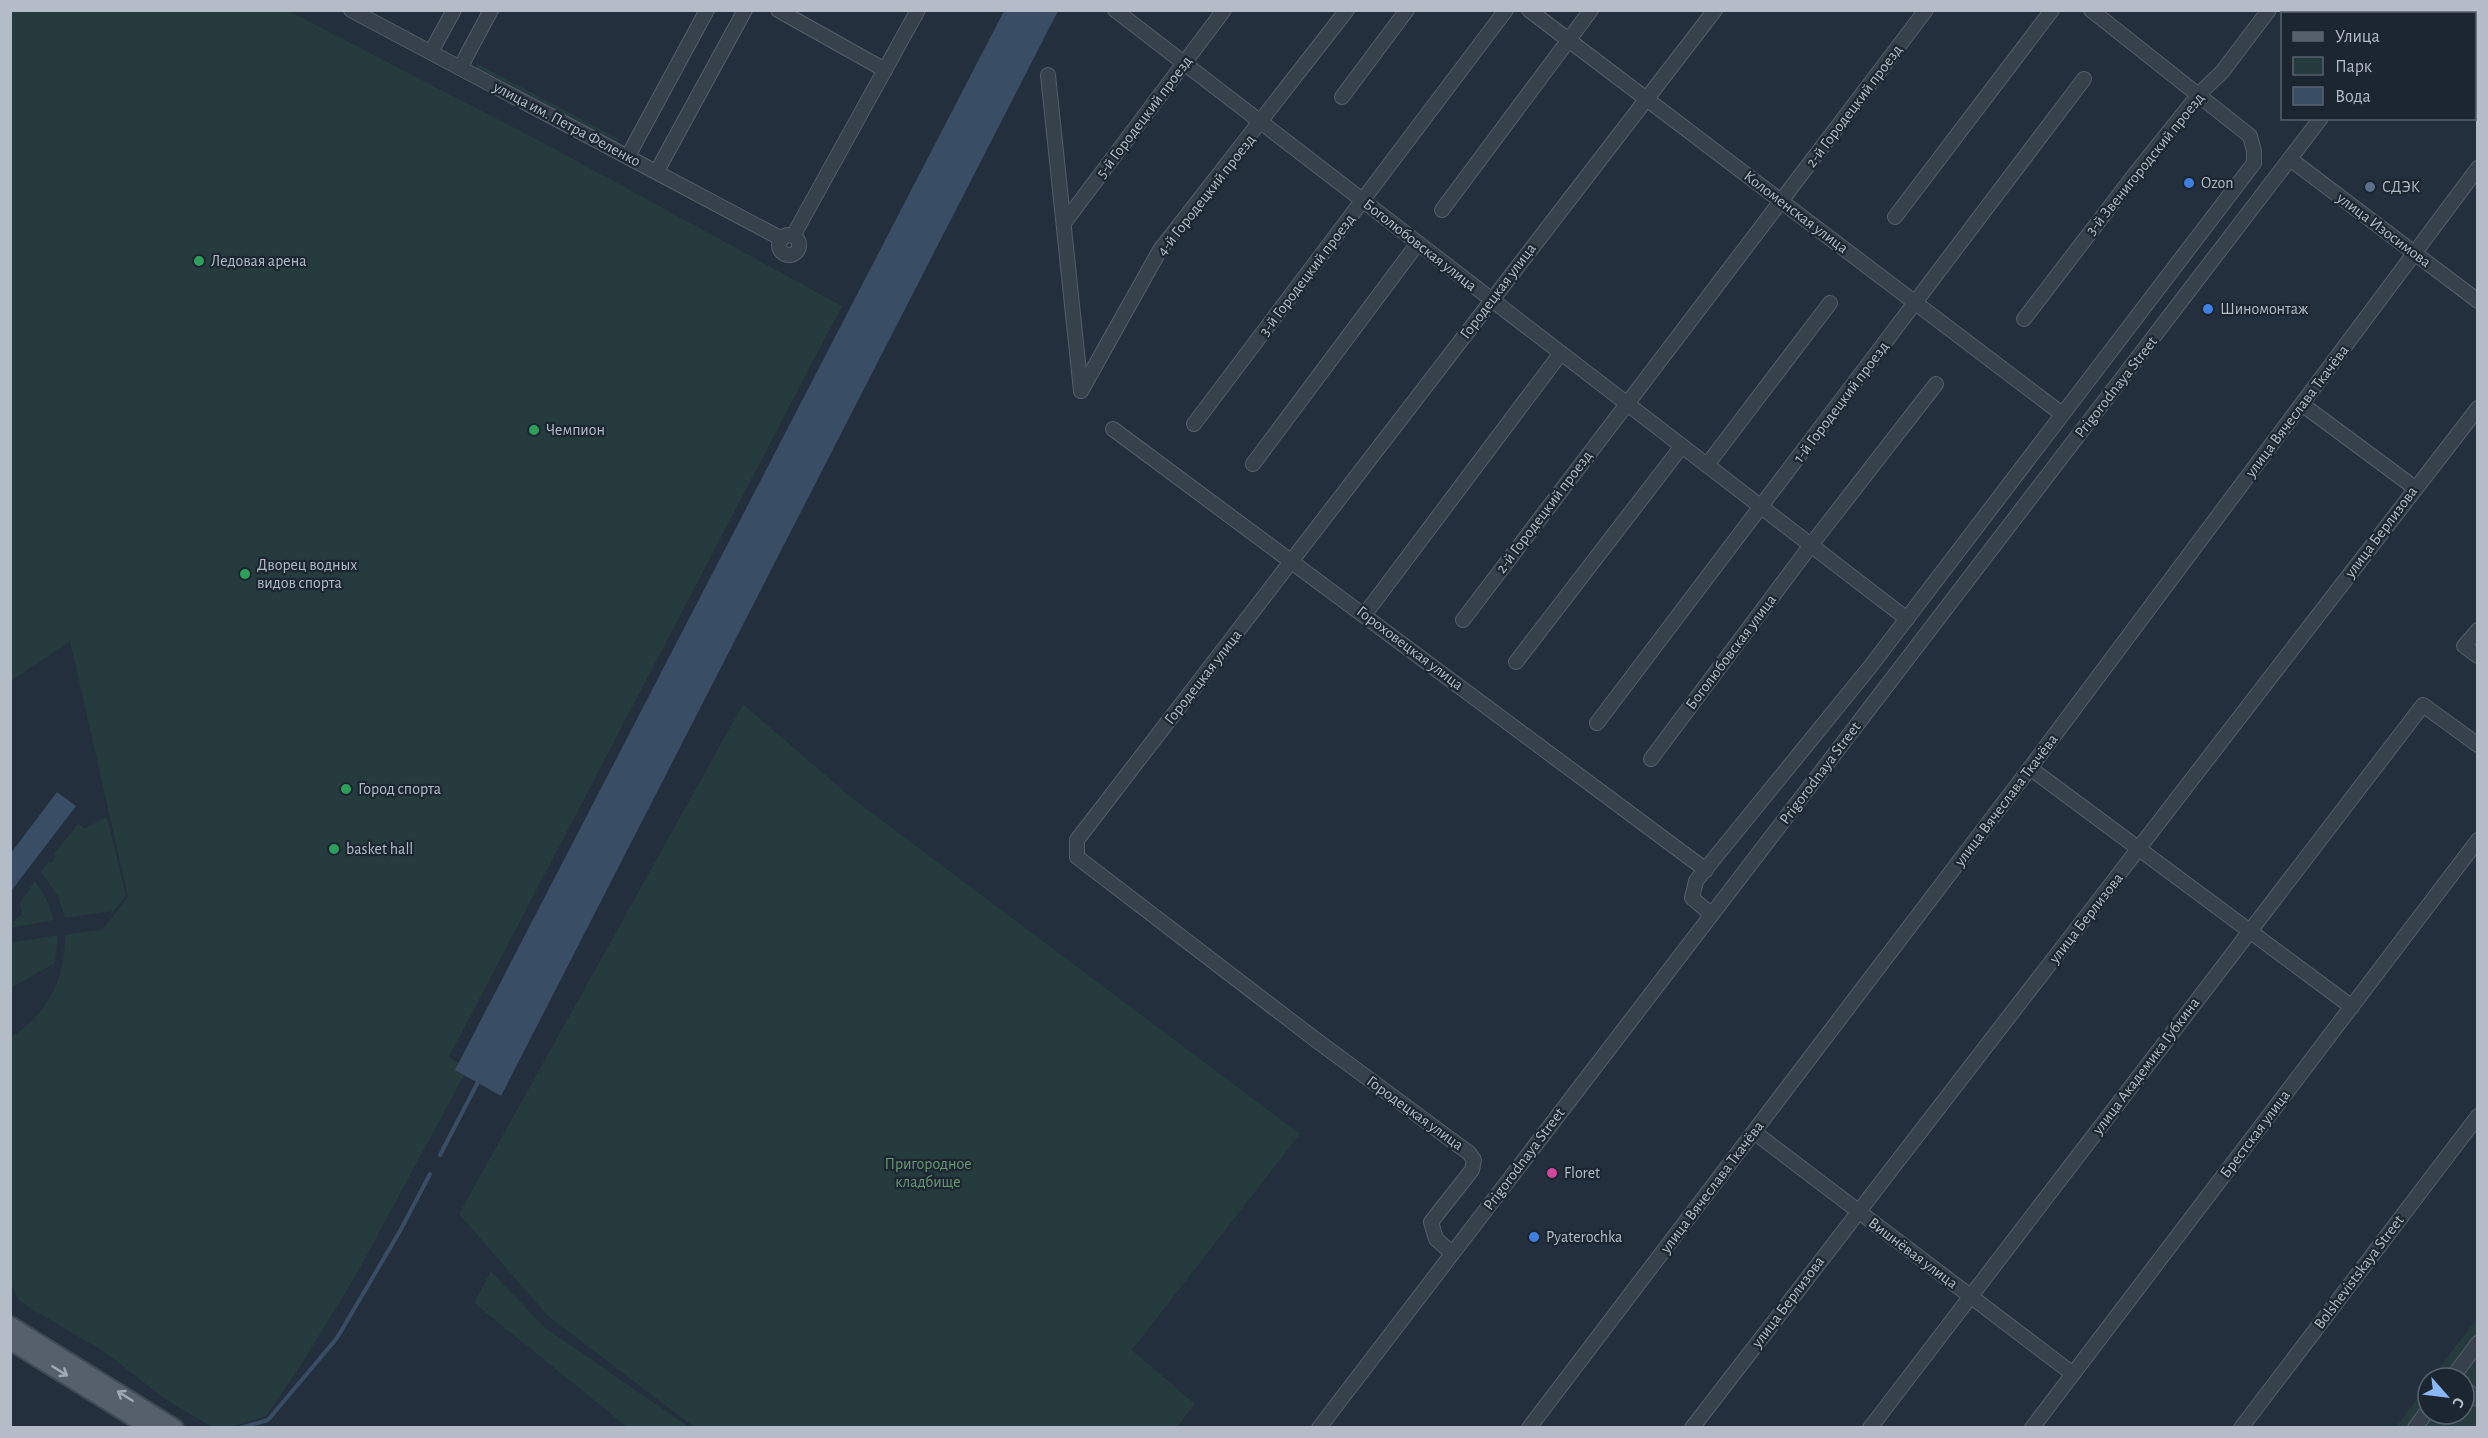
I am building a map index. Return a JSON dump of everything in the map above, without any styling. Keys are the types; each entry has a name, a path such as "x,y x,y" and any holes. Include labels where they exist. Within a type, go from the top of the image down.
{"main road":[{"path":"10,1325 174,1428"},
{"path":"10,1341 150,1428"}],"street":[{"name":"улица им. Петра Феленко","path":"351,10 787,237 885,70"},
{"path":"431,52 454,10"},
{"path":"460,68 491,10"},
{"path":"628,156 708,10"},
{"path":"657,171 745,10"},
{"path":"778,10 885,70 918,10"},
{"name":"Боголюбовская улица","path":"1115,10 1907,619"},
{"name":"5-й Городецкий проезд","path":"1064,223 1224,10"},
{"name":"4-й Городецкий проезд","path":"1064,223 1081,391 1160,250 1262,123 1347,10"},
{"path":"1342,97 1407,10"},
{"name":"3-й Городецкий проезд","path":"1194,424 1506,10"},
{"name":"Коломенская улица","path":"1529,10 2062,414"},
{"path":"1442,210 1591,10"},
{"name":"Городецкая улица","path":"1452,1253 1436,1239 1431,1222 1472,1170 1474,1160 1469,1153 1316,1040 1086,864 1077,857 1075,849 1077,840 1714,10"},
{"name":"2-й Городецкий проезд","path":"1463,620 1926,10"},
{"path":"1895,218 2052,10"},
{"path":"1712,914 1692,898 1696,881 1870,667 2254,163 2250,136 2091,10"},
{"name":"3-й Звенигородский проезд","path":"2024,319 2199,94 2222,72 2269,10"},
{"path":"1048,75 1064,223"},
{"name":"1-й Городецкий проезд","path":"1597,723 2084,80"},
{"name":"Prigorodnaya Street","path":"1319,1428 2319,120"},
{"name":"улица Изосимова","path":"2290,159 2478,301"},
{"name":"улица Вячеслава Ткачёва","path":"1529,1428 2030,768 2478,168"},
{"path":"1253,464 1418,243"},
{"path":"1707,465 1830,303"},
{"path":"1365,614 1561,353"},
{"name":"Боголюбовская улица","path":"1651,759 1811,545 1936,384"},
{"path":"2075,397 2096,413"},
{"path":"2303,405 2415,488"},
{"name":"улица Берлизова","path":"1692,1428 1857,1211 2140,850 2478,408"},
{"name":"Гороховецкая улица","path":"1113,429 1293,560 1706,870"},
{"path":"1516,662 1682,446"},
{"path":"2478,630 2464,646 2478,656"},
{"path":"1870,667 1890,682"},
{"name":"улица Академика Губкина","path":"1870,1428 2423,705 2478,745"},
{"path":"2030,768 2352,1007"},
{"name":"Брестская улица","path":"2032,1428 2478,840"},
{"name":"Bolshevistskaya Street","path":"2241,1428 2478,1116"},
{"name":"Вишнёвая улица","path":"1754,1132 2073,1374"},
{"path":"2461,1366 2478,1343"}],"green space":[{"name":"Город спорта","path":"11,11 289,11 555,149 842,306 449,1057 468,1068 355,1277 301,1365 266,1416 231,1427 212,1427 165,1399 106,1353 27,1306 19,1300 11,1284 11,1037 35,1018 52,994 62,966 65,935 103,929 128,897 70,641 11,681"},
{"path":"478,64 619,139 617,143 475,69"},
{"name":"Пригородное кладбище","path":"743,704 852,798 1300,1134 1132,1350 1195,1404 1177,1427 694,1427 548,1316 459,1214"},
{"path":"107,817 126,895 114,911 65,918 58,896 41,872 49,861 51,863 56,856 54,854 78,824 85,828"},
{"path":"35,881 47,900 54,920 11,928 11,923 22,914 20,903"},
{"path":"58,935 55,963 11,988 11,943"},
{"path":"491,1271 544,1327 689,1427 627,1427 474,1303"},
{"path":"2477,1318 2477,1427 2395,1428 2416,1400 2416,1426 2476,1426 2476,1366 2441,1366"}],"water":[{"path":"1004,11 1058,11 501,1096 455,1070"},
{"path":"57,792 76,806 11,891 11,853"}],"waterway":[{"path":"440,1155 478,1082"},
{"path":"240,1428 268,1420 337,1338 400,1231 430,1174"}],"place":[{"name":"Ozon","path":"2189,183"},
{"name":"СДЭК","path":"2370,187"},
{"name":"Ледовая арена","path":"199,261"},
{"name":"Шиномонтаж","path":"2208,309"},
{"name":"Чемпион","path":"534,430"},
{"name":"Дворец водных видов спорта","path":"245,574"},
{"name":"Город спорта","path":"346,789"},
{"name":"basket hall","path":"334,849"},
{"name":"Floret","path":"1552,1173"},
{"name":"Pyaterochka","path":"1534,1237"}]}
